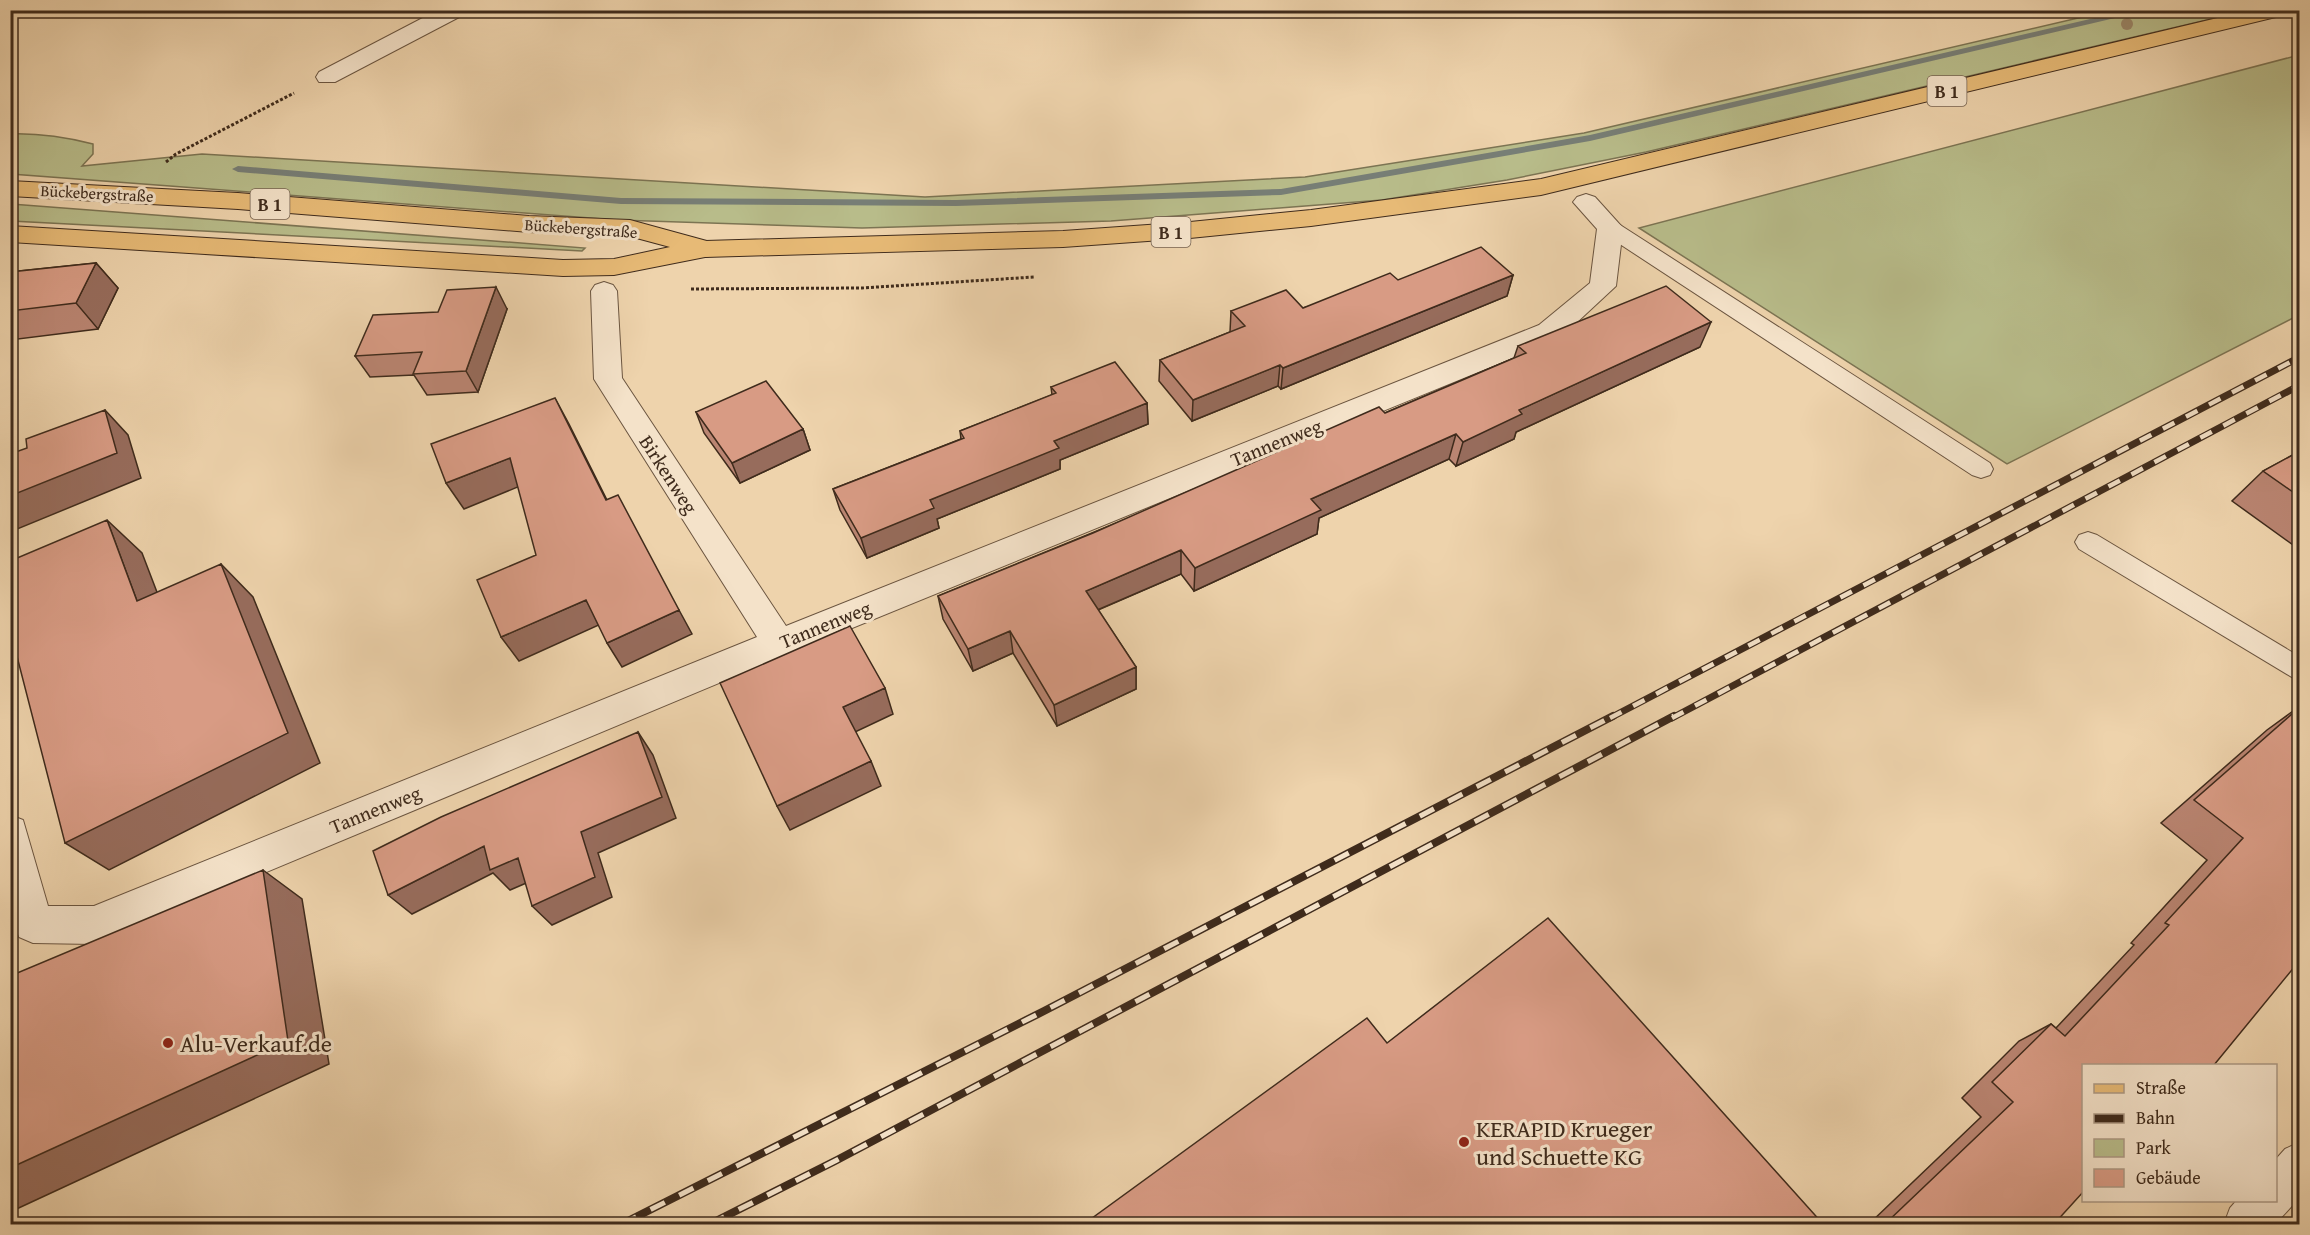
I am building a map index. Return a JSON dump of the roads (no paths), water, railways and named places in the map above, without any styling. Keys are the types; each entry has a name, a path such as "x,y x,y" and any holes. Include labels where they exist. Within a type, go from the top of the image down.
{"main road":[{"name":"B 1","path":"705,249 1063,239 1190,230 1311,218 1541,187 2280,10"},
{"name":"Bückebergstraße","path":"10,188 238,201 529,224 630,228 705,249"},
{"name":"Bückebergstraße","path":"10,234 563,268 614,267 705,249"}],"street":[{"path":"327,76 455,10"},
{"path":"1586,202 1610,228"},
{"name":"Tannenweg","path":"10,832 33,924 94,925 779,643 1549,332 1603,286 1610,228"},
{"name":"Birkenweg","path":"604,291 608,379 779,643"},
{"path":"2277,1190 2300,1164"},
{"path":"2246,1224 2265,1202"}],"lane":[{"path":"1610,228 1981,468"},
{"path":"2088,542 2300,671"}],"waterway":[{"path":"238,169 621,201 956,203 1281,192 1590,138 2144,10"}],"railway":[{"path":"1610,718 2300,357"},
{"path":"1672,718 2300,385"},
{"path":"622,1224 1044,1011 1613,716"},
{"path":"710,1224 837,1160 1674,716"}],"place":[{"name":"Alu-Verkauf.de","path":"168,1043"},
{"name":"KERAPID Krueger und Schuette KG","path":"1464,1142"}]}
